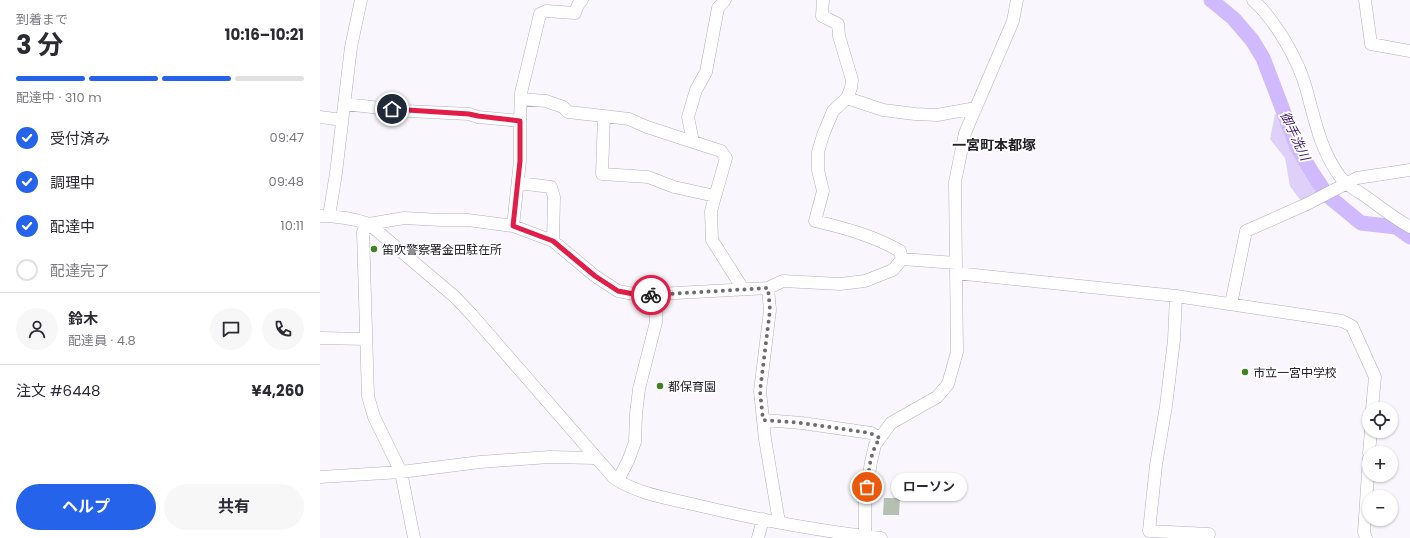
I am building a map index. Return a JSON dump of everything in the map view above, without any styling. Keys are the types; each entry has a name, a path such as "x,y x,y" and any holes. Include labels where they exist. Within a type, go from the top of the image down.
{"street":[{"path":"361,0 351,47 336,173 325,216 356,219 369,224 455,297 596,458 624,484 660,496 718,510 834,532 881,538"},
{"path":"513,226 520,161 521,93 540,14 546,11 575,13 582,0"},
{"path":"693,142 688,117 696,90 706,72 718,8 725,0"},
{"path":"823,0 822,16 838,24 839,36 852,80 852,88 847,98 833,111 818,152 818,170 823,191 816,221 857,232 892,246 900,251 902,259"},
{"path":"865,537 865,499 875,445 891,423 937,397 948,384 956,352 955,182 966,133 1013,21 1017,0"},
{"path":"1253,0 1270,19 1298,64 1306,87 1316,129 1327,156 1346,183 1410,227"},
{"path":"1365,0 1371,44 1410,51"},
{"path":"847,98 882,110 915,114 937,115 976,108"},
{"path":"521,99 546,101 563,107 568,112 629,119 647,127 721,151 726,158 710,211 712,240 743,290"},
{"path":"345,104 408,111 469,114 520,121"},
{"path":"604,116 602,174 648,177 674,187 715,196"},
{"path":"320,117 342,120"},
{"path":"1231,304 1246,231 1306,204 1357,178 1410,170"},
{"path":"518,183 551,187 554,196 553,241"},
{"path":"414,538 400,472 370,408 368,396 363,232 369,224 404,218 468,220 513,226 553,241 595,276 618,291 639,295 768,288 783,281 840,284 865,281 893,270 902,259"},
{"path":"902,259 956,268 1176,296 1342,320 1352,326 1375,377 1373,402"},
{"path":"768,288 770,310 760,391 765,439 779,522"},
{"path":"618,480 628,461 635,442 639,389 656,322 656,309 653,295"},
{"path":"1176,296 1173,347 1166,406 1156,465 1150,531 1208,534 1208,538"},
{"path":"320,338 366,339"},
{"path":"763,420 802,423 870,433 880,438"},
{"path":"320,477 400,472 480,462 548,457 596,458"},
{"path":"1366,538 1364,532 1367,482"},
{"path":"758,538 763,519"}],"shaded area":[{"path":"1275,114 1281,115 1292,145 1315,185 1317,193 1301,201 1290,186 1285,158 1270,139"}],"building":[{"path":"884,498 900,498 899,515 883,515"}],"waterway":[{"name":"御手洗川","path":"1211,0 1233,18 1252,40 1263,58 1297,147 1327,195 1361,223 1396,227 1410,237"}],"way so far":[{"path":"651,295 768,288 770,310 760,391 763,420 802,423 870,433 880,438 875,445 867,487"}],"place":[{"name":"笛吹警察署金田駐在所","path":"374,249"},
{"name":"市立一宮中学校","path":"1245,372"},
{"name":"都保育園","path":"660,386"},
{"name":"ローソン","path":"867,487"}],"district":[{"name":"一宮町本都塚","path":"994,145"}],"route":[{"path":"392,109 469,114 520,121 520,161 513,226 553,241 595,276 618,291 639,295 651,295"}]}
